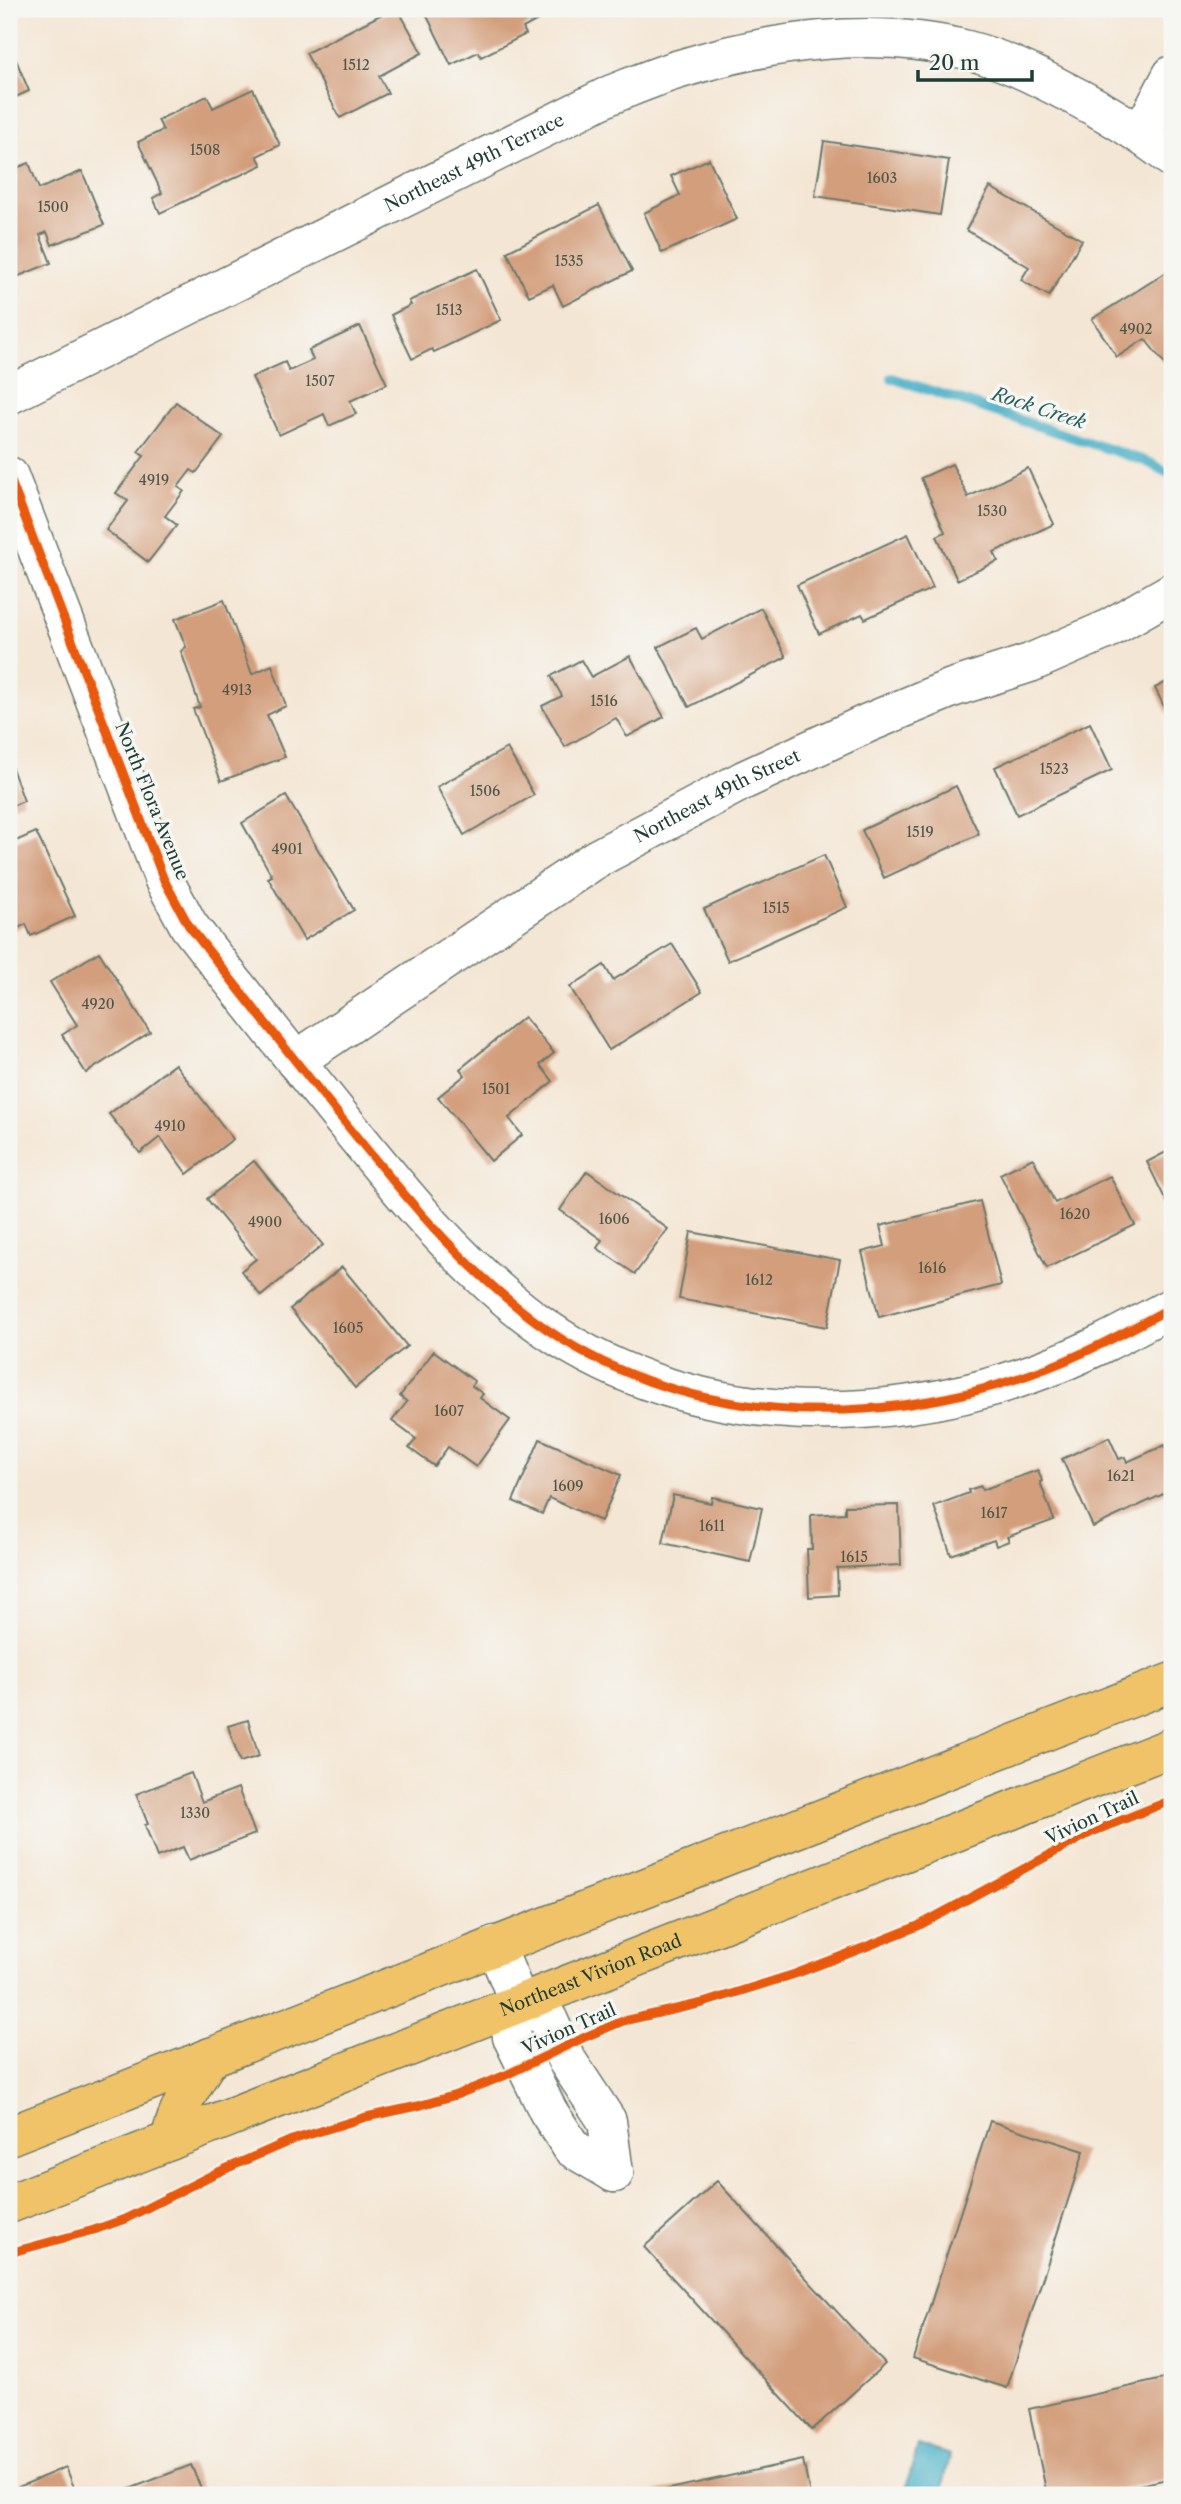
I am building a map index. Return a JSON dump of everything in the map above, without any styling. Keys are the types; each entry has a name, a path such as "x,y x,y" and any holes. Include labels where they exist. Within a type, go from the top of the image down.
{"main road":[{"path":"9,2136 1172,1682"},
{"name":"Northeast Vivion Road","path":"9,2204 1172,1747"},
{"path":"170,2141 176,2117 187,2092 210,2057"}],"street":[{"name":"Northeast 49th Terrace","path":"9,395 610,95 680,69 752,51 825,40 876,38 924,41 968,50 1020,68 1141,134 1172,159"},
{"path":"1141,134 1172,75"},
{"name":"North Flora Avenue","path":"9,476 164,880 189,926 408,1201 499,1292 537,1322 600,1360 656,1384 715,1400 764,1408 830,1410 897,1405 964,1394 1029,1375 1092,1349 1172,1307"},
{"name":"Northeast 49th Street","path":"295,1061 608,852 744,780 952,688 1031,663 1106,630 1172,592"},
{"path":"495,1945 520,2005"}],"water":[{"path":"918,2445 950,2455 941,2495 904,2495"}],"building":[{"path":"392,9 398,9 422,53 379,76 388,93 340,118 306,53"},
{"path":"432,9 542,9 545,16 523,28 526,34 481,57 478,52 451,65 425,12"},
{"path":"9,43 29,91 9,100"},
{"path":"253,89 280,145 257,156 262,165 160,213 153,198 162,193 138,142 163,130 158,120 207,96 213,108"},
{"path":"824,141 949,160 940,215 815,196"},
{"path":"709,159 737,219 662,253 644,213 680,195 671,176"},
{"path":"29,163 39,189 82,171 104,225 52,245 47,232 40,235 51,263 9,280 9,171"},
{"path":"990,187 1082,240 1049,296 1021,280 1029,267 966,230"},
{"path":"599,205 632,271 563,306 553,285 529,296 507,252"},
{"path":"477,269 501,320 434,352 432,349 412,359 391,315 411,305 409,301"},
{"path":"1167,272 1172,281 1171,372 1145,339 1117,357 1092,319"},
{"path":"360,326 387,384 350,401 356,414 329,426 324,414 279,435 252,377 285,362 289,371 313,360 309,350"},
{"path":"176,402 223,437 196,473 191,470 178,487 184,491 165,516 177,525 148,562 106,530 128,501 116,493 144,456 138,452"},
{"path":"952,464 968,497 1028,468 1054,524 994,552 998,561 957,580 937,536 945,532 921,478"},
{"path":"908,534 933,588 865,619 862,614 819,634 797,585"},
{"path":"224,600 252,674 272,665 286,706 267,715 285,757 221,781 193,709 200,707 181,651 186,647 175,619"},
{"path":"761,608 786,657 689,707 658,647 696,628 702,639"},
{"path":"630,656 664,717 627,737 616,718 565,747 542,706 562,696 551,676 581,660 591,677"},
{"path":"1172,679 1172,723 1155,688"},
{"path":"1090,723 1112,770 1017,815 995,767"},
{"path":"507,748 534,795 464,835 437,787"},
{"path":"9,760 24,801 9,807"},
{"path":"956,786 979,834 884,878 862,830"},
{"path":"286,796 354,910 304,940 268,878 272,876 242,823"},
{"path":"36,832 75,916 31,936 26,924 10,932 9,930 9,899 12,898 9,892 9,844"},
{"path":"824,855 847,907 728,961 704,909"},
{"path":"672,944 702,992 609,1050 570,987 604,965 613,980"},
{"path":"99,952 150,1032 86,1073 62,1035 77,1025 50,982"},
{"path":"524,1017 554,1053 540,1065 553,1081 509,1118 522,1135 491,1161 438,1097 465,1075 460,1069"},
{"path":"175,1064 233,1139 187,1174 160,1137 140,1153 109,1114"},
{"path":"1172,1149 1172,1203 1168,1205 1147,1162"},
{"path":"1033,1158 1055,1203 1110,1176 1135,1225 1047,1268 1000,1174"},
{"path":"254,1161 323,1245 261,1296 241,1271 256,1259 207,1199"},
{"path":"587,1171 668,1229 635,1274 597,1248 602,1240 560,1210"},
{"path":"980,1201 1001,1285 879,1317 862,1252 885,1246 880,1226"},
{"path":"691,1232 840,1260 827,1327 679,1299"},
{"path":"342,1267 407,1346 355,1388 290,1309"},
{"path":"434,1351 474,1381 472,1386 483,1394 480,1398 510,1420 476,1467 448,1447 434,1466 409,1448 416,1439 392,1421 407,1402 400,1396"},
{"path":"1109,1437 1119,1459 1125,1457 1127,1462 1165,1445 1172,1462 1172,1490 1093,1527 1062,1459"},
{"path":"540,1439 621,1475 601,1521 549,1498 542,1514 513,1501"},
{"path":"1038,1470 1054,1520 1007,1537 1009,1541 996,1546 994,1540 951,1555 934,1506 969,1493 968,1490 981,1486 982,1490"},
{"path":"673,1495 711,1503 712,1497 762,1508 750,1562 663,1543"},
{"path":"899,1505 901,1565 837,1568 838,1595 809,1597 807,1549 812,1549 811,1515 845,1513 845,1506"},
{"path":"248,1720 259,1756 240,1762 228,1726"},
{"path":"191,1773 202,1802 238,1788 255,1834 189,1860 183,1847 157,1857 136,1794"},
{"path":"990,2121 1084,2151 1007,2388 913,2358"},
{"path":"717,2181 885,2364 812,2430 644,2247"},
{"path":"1172,2377 1172,2478 1093,2495 1047,2495 1029,2409"},
{"path":"803,2460 810,2495 646,2495 646,2494"},
{"path":"191,2465 204,2495 114,2495"},
{"path":"66,2467 77,2495 9,2495 9,2491"}],"waterway":[{"name":"Rock Creek","path":"892,378 1148,462 1172,475"}],"cycle path":[{"path":"9,476 164,880 189,926 409,1200 456,1252 534,1320 589,1355 648,1381 711,1399 775,1408 840,1410 906,1405 969,1393 1031,1374 1085,1352 1172,1307"},
{"name":"Vivion Trail","path":"9,2253 125,2219 214,2174 292,2140 366,2117 456,2095 623,2021 703,2003 795,1974 863,1948 918,1926 1092,1832 1172,1800"}]}
